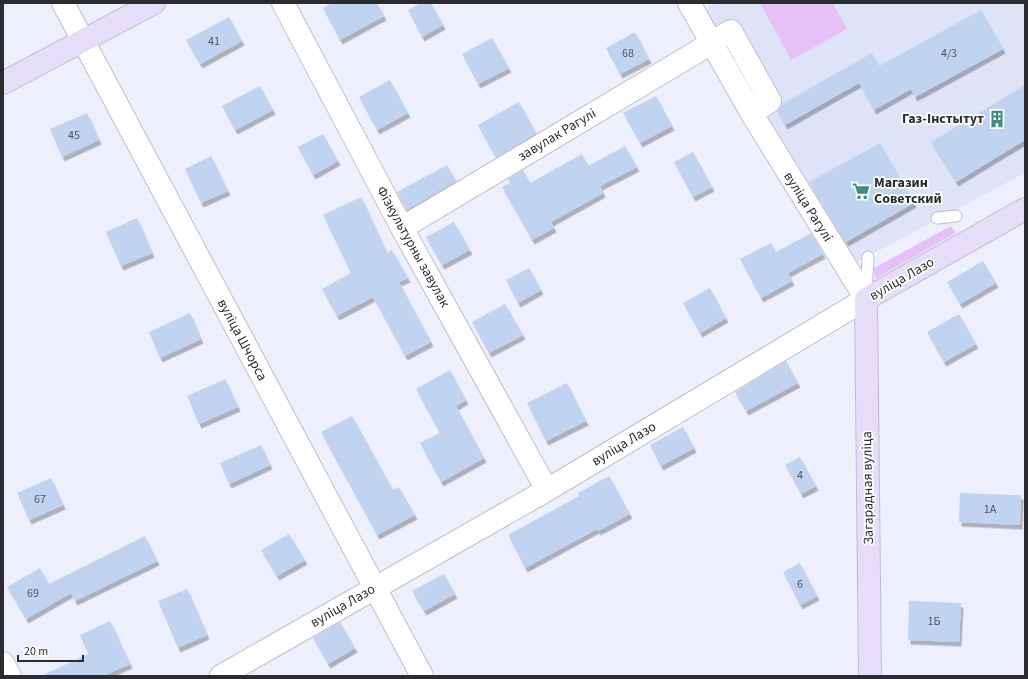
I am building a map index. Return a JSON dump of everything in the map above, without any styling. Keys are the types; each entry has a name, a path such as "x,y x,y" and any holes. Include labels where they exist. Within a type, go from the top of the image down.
{"street":[{"name":"вуліца Шчорса","path":"63,3 422,676"},
{"path":"3,83 83,42 154,3"},
{"name":"Фізкультурны завулак","path":"283,3 402,228 547,490"},
{"name":"вуліца Рагулі","path":"689,3 752,114 866,300"},
{"name":"завулак Рагулі","path":"402,228 689,58 712,42"},
{"name":"вуліца Лазо","path":"220,676 547,490 866,300 1025,209"},
{"name":"Загарадная вуліца","path":"866,300 870,676"},
{"path":"3,663 10,676"}],"lane":[{"path":"937,218 956,216"},
{"path":"866,300 868,256"}],"shaded area":[{"path":"716,3 1025,3 1025,173 844,269 705,9"},
{"path":"760,3 833,3 847,29 791,60"},
{"path":"951,226 956,233 875,279 874,268"}],"building":[{"path":"332,3 377,3 384,16 340,40 323,8"},
{"path":"421,3 431,3 443,25 422,37 408,10"},
{"path":"981,10 1003,49 915,97 911,89 874,110 859,83 785,125 777,111 782,104 872,53 879,66"},
{"path":"229,17 242,41 200,64 186,40"},
{"path":"635,32 649,59 620,74 606,48"},
{"path":"492,38 509,68 478,84 462,54"},
{"path":"390,80 408,113 377,130 359,97"},
{"name":"Газ-Інстытут","path":"1025,85 1025,140 956,182 931,142"},
{"path":"260,86 273,110 235,130 222,106"},
{"path":"656,96 672,126 640,143 623,113"},
{"path":"519,102 536,133 496,158 478,125"},
{"path":"87,113 99,140 62,157 50,129"},
{"path":"323,134 338,161 313,175 298,147"},
{"name":"Магазин Советский","path":"880,143 914,203 846,242 809,182"},
{"path":"625,146 637,167 600,186 603,193 551,222 554,228 532,240 502,187 510,183 508,179 523,170 530,183 582,154 588,166"},
{"path":"693,152 712,187 693,197 674,162"},
{"path":"211,156 228,191 201,203 185,169"},
{"path":"447,165 456,181 407,210 397,192"},
{"path":"361,197 387,253 392,250 408,278 399,282 431,342 405,356 373,297 337,316 322,289 351,273 323,215"},
{"path":"137,218 152,253 121,266 106,232"},
{"path":"454,222 470,250 442,265 426,237"},
{"path":"811,233 823,254 788,273 792,281 761,298 740,259 771,243 776,252"},
{"path":"983,261 996,283 960,304 947,282"},
{"path":"529,268 541,290 518,303 506,280"},
{"path":"710,288 726,318 700,333 683,303"},
{"path":"505,304 523,335 489,353 472,322"},
{"path":"190,313 201,339 160,358 149,332"},
{"path":"959,314 976,344 944,362 927,332"},
{"path":"786,361 798,383 746,411 735,392"},
{"path":"450,370 466,400 456,406 484,458 441,482 420,443 440,433 416,389"},
{"path":"225,379 238,407 199,424 187,396"},
{"path":"567,383 586,421 546,441 527,403"},
{"path":"352,416 393,490 399,487 415,515 377,535 321,432"},
{"path":"683,427 694,448 661,466 650,445"},
{"path":"261,445 270,465 229,484 220,463"},
{"path":"800,457 816,486 801,494 785,465"},
{"path":"609,476 630,514 598,531 597,529 525,568 508,535 579,496 578,493"},
{"path":"51,478 63,505 29,520 17,493"},
{"path":"960,493 1021,495 1020,525 959,522"},
{"path":"289,534 305,560 277,576 261,550"},
{"path":"145,536 157,561 75,601 71,593 26,619 7,587 40,568 49,584"},
{"path":"800,563 817,596 800,605 783,572"},
{"path":"444,574 455,594 424,611 412,591"},
{"path":"187,589 207,635 178,648 158,601"},
{"path":"909,601 961,603 959,642 908,640"},
{"path":"110,621 130,664 103,676 41,676 88,654 80,635"},
{"path":"340,622 355,648 328,664 313,638"}],"place":[{"name":"Газ-Інстытут","path":"997,119"},
{"name":"Магазин Советский","path":"861,191"}]}
